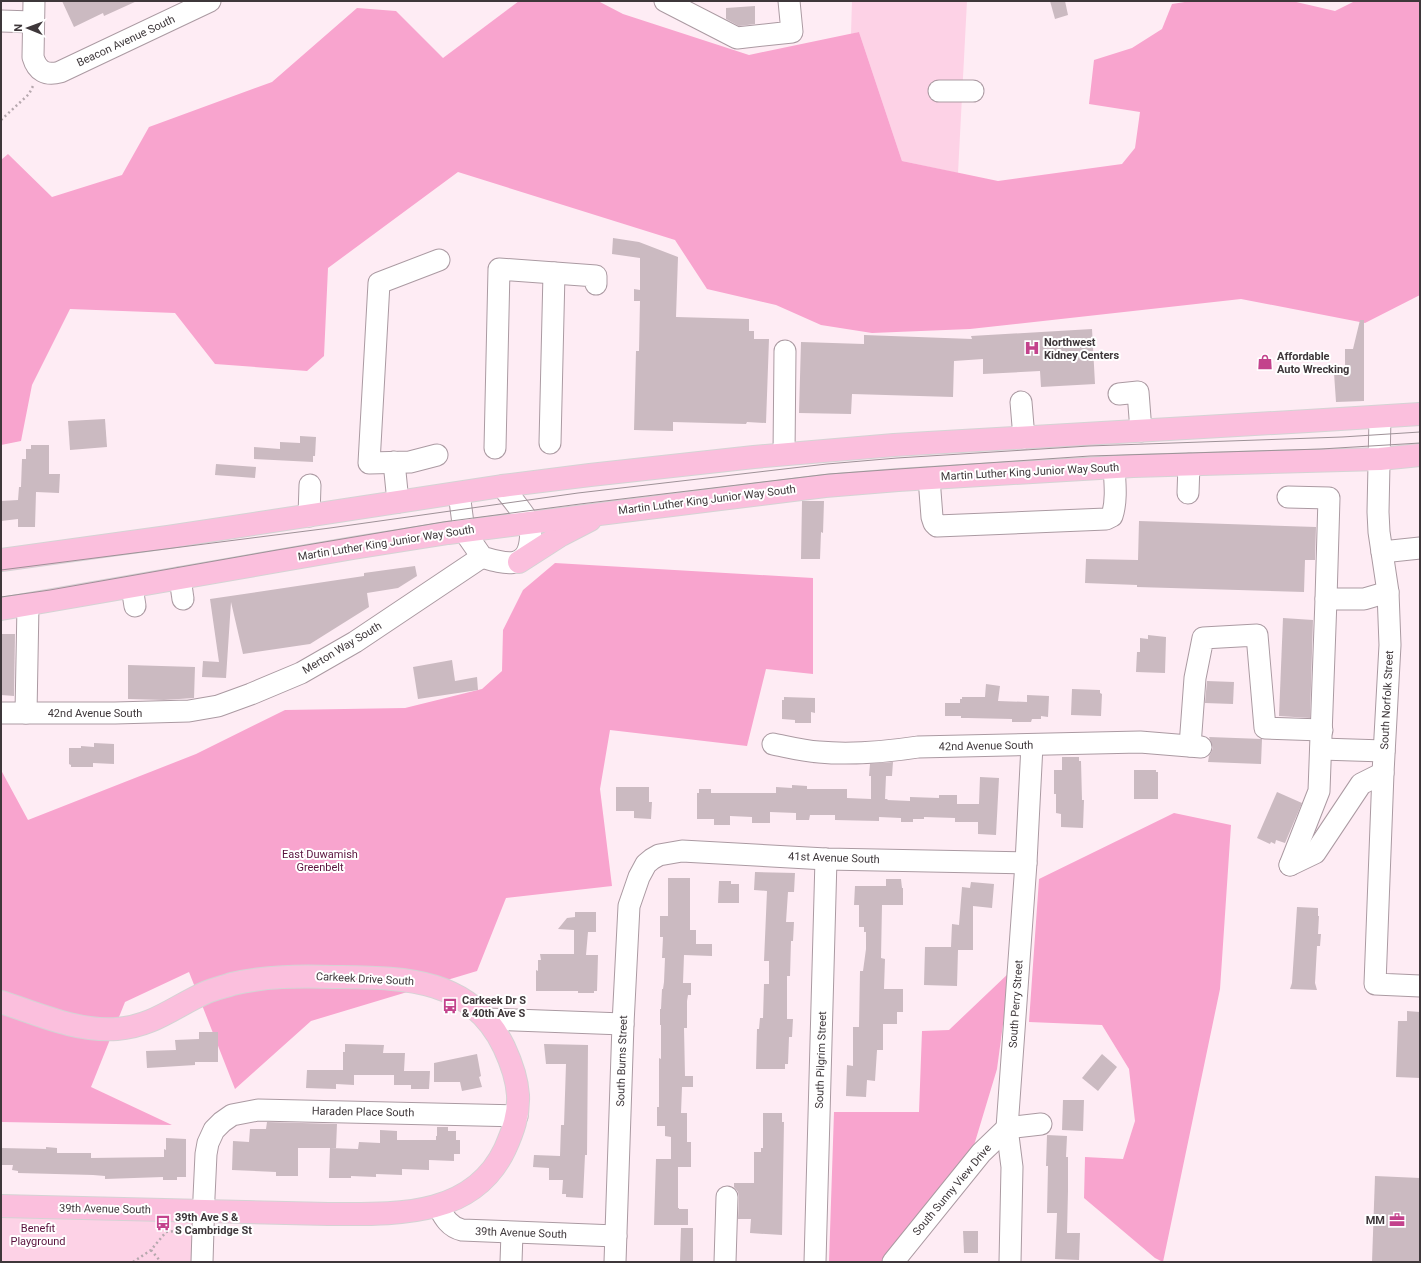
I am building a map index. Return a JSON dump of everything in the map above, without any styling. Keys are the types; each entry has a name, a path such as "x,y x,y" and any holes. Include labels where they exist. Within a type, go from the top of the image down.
{"main road":[{"path":"1,560 168,537 458,492 684,464 894,445 1420,414"},
{"name":"Martin Luther King Junior Way South","path":"1,609 28,605 134,596 182,588 353,548 464,531 825,486 1114,467 1380,459 1420,455"},
{"path":"519,562 561,535 605,513"},
{"name":"Carkeek Drive South","path":"1,1002 69,1024 115,1029 153,1021 208,991 233,984 290,976 367,977 420,982 439,987 471,1004 486,1019 498,1035 514,1072 518,1094 517,1116 502,1154 489,1173 473,1187 438,1206 414,1212 395,1214 328,1214"},
{"name":"39th Avenue South","path":"1,1206 203,1218 328,1214"}],"street":[{"path":"34,1 32,57 35,65 41,71"},
{"name":"Beacon Avenue South","path":"41,71 48,74 60,72 210,1"},
{"path":"665,1 737,38 792,32 789,1"},
{"path":"1,21 33,22"},
{"path":"939,91 973,91"},
{"path":"437,455 410,462 369,464 379,283 439,260"},
{"path":"495,448 499,268 596,276 596,284"},
{"path":"550,443 554,273"},
{"path":"784,454 785,351"},
{"path":"1119,394 1138,392 1141,431"},
{"path":"1021,402 1024,438"},
{"name":"South Norfolk Street","path":"1380,417 1378,512 1388,592 1390,645 1382,773 1376,984 1420,986"},
{"path":"394,462 398,502"},
{"path":"1188,464 1188,493"},
{"path":"929,478 932,517 937,526 1106,519 1112,516 1114,510 1114,467"},
{"path":"309,516 310,485"},
{"path":"458,492 464,531 482,557 509,564 519,562 526,556 531,536 529,522 502,486"},
{"path":"1288,497 1329,498 1322,740 1319,791 1290,865 1315,853 1361,784 1382,773"},
{"path":"1382,552 1420,548"},
{"name":"Merton Way South","path":"189,712 218,706 301,673 355,642 482,557"},
{"path":"1326,598 1364,599 1388,592"},
{"path":"26,713 28,605"},
{"name":"42nd Avenue South","path":"773,744 818,752 858,753 890,752 918,747 1140,742 1196,746 1195,678 1204,638 1257,635 1264,728 1322,740"},
{"name":"42nd Avenue South","path":"1,713 189,712"},
{"path":"1322,740 1384,751"},
{"name":"South Perry Street","path":"1010,1262 1012,1167 1007,1128 1026,863 1032,745"},
{"name":"41st Avenue South","path":"646,864 659,855 682,851 826,859 1026,863"},
{"name":"South Pilgrim Street","path":"815,1262 826,859"},
{"name":"South Burns Street","path":"615,1262 629,906 638,877 646,864"},
{"path":"486,1019 624,1024"},
{"name":"Haraden Place South","path":"203,1218 206,1154 208,1143 214,1130 232,1115 258,1110 517,1116"},
{"path":"1007,1128 1041,1124"},
{"name":"South Sunny View Drive","path":"893,1262 981,1153 1007,1128"},
{"path":"725,1262 727,1197"},
{"name":"39th Avenue South","path":"438,1206 447,1222 456,1229 512,1233 616,1236"},
{"path":"202,1262 203,1218"},
{"path":"511,1262 512,1233"}],"path":[{"path":"1,120 29,94 41,71"},
{"path":"133,1262 151,1250 166,1232 184,1231 191,1228 203,1218"},
{"path":"151,1250 161,1262"}],"green space":[{"path":"519,1 598,1 623,14 749,55 859,32 902,161 998,181 1122,164 1135,148 1140,112 1089,104 1094,60 1132,48 1162,29 1172,4 1191,1 1292,1 1335,11 1355,1 1420,1 1420,295 1365,323 1241,299 970,329 872,333 821,325 776,305 707,289 675,240 458,172 328,268 324,356 307,371 215,364 175,313 70,309 32,385 21,441 1,445 1,160 8,154 52,197 122,175 149,127 272,82 357,8 396,11 443,58"},
{"path":"852,1 967,1 958,173 902,161 859,32 851,34"},
{"name":"East Duwamish Greenbelt","path":"555,563 813,578 813,674 766,669 747,746 610,730 600,789 612,886 506,898 477,971 311,1021 235,1089 189,972 125,1002 91,1087 172,1125 1,1122 1,770 28,820 196,754 285,710 405,708 482,689 502,671 503,630 523,590"},
{"path":"1174,813 1231,825 1220,989 1163,1262 1155,1258 1084,1198 1085,1157 1123,1159 1135,1121 1129,1069 1102,1025 1029,1022 1039,879"},
{"path":"1010,972 997,1069 972,1152 882,1262 829,1262 834,1112 919,1112 922,1031 949,1030"},
{"name":"Benefit Playground","path":"1,1205 204,1208 203,1262 1,1262"}],"building":[{"path":"62,1 137,1 104,16 103,13 74,27"},
{"path":"1050,1 1065,1 1068,15 1055,19"},
{"path":"755,6 755,24 739,26 726,19 726,8"},
{"path":"613,238 639,242 678,257 676,317 749,319 749,331 754,331 754,339 769,339 766,423 747,422 746,424 673,422 673,431 634,430 636,351 639,351 640,301 634,301 634,289 640,290 640,258 612,254"},
{"path":"1360,320 1364,320 1364,401 1336,402 1334,373 1345,373 1345,349 1353,349"},
{"path":"1092,329 1095,384 1041,387 1040,371 983,374 983,359 954,361 953,397 852,394 851,414 799,413 801,342 864,344 864,335 972,339 971,336"},
{"path":"105,419 107,447 70,450 68,421"},
{"path":"300,436 316,437 315,456 313,456 313,462 254,459 254,447 280,449 280,442 300,443"},
{"path":"31,445 49,445 49,474 60,474 59,493 36,492 35,527 18,527 18,519 1,521 1,501 18,500 19,487 21,487 22,459 26,459 26,449 31,449"},
{"path":"216,464 256,467 255,478 215,475"},
{"path":"802,501 824,501 823,533 821,532 820,559 801,559"},
{"path":"1139,521 1316,527 1315,560 1305,560 1304,592 1137,587 1137,585 1085,583 1086,559 1138,560"},
{"path":"415,566 417,576 398,588 367,593 369,607 310,644 243,654 231,602 226,678 202,677 203,661 219,662 210,599 364,576 364,573"},
{"path":"1283,618 1313,620 1310,718 1279,716"},
{"path":"1,634 15,634 14,696 1,695"},
{"path":"1148,635 1166,637 1165,673 1136,672 1137,652 1140,652 1140,638 1148,639"},
{"path":"452,660 455,681 477,677 478,690 418,699 413,667"},
{"path":"128,665 195,667 194,698 164,700 128,699"},
{"path":"1207,681 1234,682 1233,704 1205,703"},
{"path":"986,684 1000,686 998,701 1027,702 1027,695 1049,696 1048,717 1041,716 1041,719 1032,719 1031,722 1012,722 1012,719 961,718 961,716 945,716 945,703 960,703 960,699 962,699 962,697 985,697"},
{"path":"1072,689 1100,690 1100,693 1102,694 1101,716 1071,715"},
{"path":"784,697 815,698 815,713 811,712 811,723 795,723 795,720 782,719 782,700 784,700"},
{"path":"1209,737 1262,739 1261,764 1208,762 1213,748"},
{"path":"94,743 114,744 114,764 93,763 93,767 71,767 69,764 69,748 81,748 81,746 94,747"},
{"path":"1062,757 1079,757 1079,761 1081,761 1082,800 1084,800 1083,828 1061,827 1061,814 1056,813 1054,770 1062,770"},
{"path":"893,762 892,776 886,776 885,799 888,799 887,800 910,801 910,797 939,798 939,795 957,795 957,804 979,804 980,777 999,778 996,835 978,834 978,822 955,822 955,818 924,817 924,819 913,819 913,822 901,822 901,818 879,817 879,821 835,820 835,815 810,815 809,820 796,820 796,813 770,812 770,823 752,823 752,817 730,816 730,825 714,825 714,819 697,819 697,793 699,793 699,789 711,789 711,793 776,793 776,787 792,788 792,785 807,786 807,789 847,789 847,798 871,799 871,776 869,776 870,764"},
{"path":"1134,770 1156,770 1156,772 1158,772 1158,799 1134,799"},
{"path":"616,787 649,787 649,802 652,802 651,819 634,818 634,811 616,811"},
{"path":"1277,792 1302,803 1285,843 1276,840 1275,844 1271,842 1270,844 1257,838"},
{"path":"755,872 795,873 794,892 788,892 786,922 794,922 793,941 791,941 790,976 787,976 787,1019 793,1019 792,1037 789,1037 788,1064 785,1064 785,1069 756,1069 757,1029 759,1029 760,1018 763,1018 764,984 769,984 769,961 764,961 767,891 754,890"},
{"path":"668,878 690,878 690,930 696,930 696,944 712,944 712,956 684,955 683,983 691,983 691,995 688,995 687,1001 687,1028 684,1028 685,1076 693,1076 693,1087 682,1087 681,1113 687,1113 687,1142 691,1142 691,1167 678,1167 678,1208 688,1209 688,1225 654,1225 656,1159 671,1159 671,1137 665,1136 665,1126 657,1126 657,1107 659,1107 659,1058 661,1059 660,1009 664,982 665,958 662,958 663,937 660,937 660,916 668,916"},
{"path":"886,879 901,879 903,888 903,905 882,905 881,958 885,959 884,989 903,989 903,1012 897,1012 897,1024 883,1024 883,1050 877,1050 875,1081 867,1080 866,1097 846,1096 847,1065 853,1066 853,1027 859,1027 860,971 863,971 866,949 866,932 864,932 864,927 859,927 859,905 854,905 855,886 886,886"},
{"path":"719,881 731,881 731,884 739,884 739,903 718,903"},
{"path":"971,882 994,884 992,908 973,906 973,950 958,950 957,986 924,985 925,947 951,947 952,924 959,925 962,887 970,888"},
{"path":"1297,907 1318,908 1318,934 1321,934 1320,946 1317,946 1315,983 1317,990 1290,989 1292,983"},
{"path":"575,912 596,912 596,932 588,932 586,955 598,955 597,991 594,991 594,993 578,993 578,991 536,991 536,970 538,971 538,960 541,960 540,954 574,954 574,930 558,929 567,918 575,917"},
{"path":"1407,1011 1420,1012 1420,1078 1396,1077 1398,1021 1407,1021"},
{"path":"199,1032 218,1032 218,1062 195,1062 195,1065 147,1068 146,1051 176,1050 175,1040 199,1039"},
{"path":"345,1044 384,1045 383,1053 405,1053 404,1071 430,1071 429,1089 411,1089 411,1085 394,1085 394,1075 354,1075 354,1085 336,1084 336,1089 306,1088 307,1070 343,1070 343,1052 345,1052"},
{"path":"544,1044 588,1045 587,1155 585,1155 583,1198 566,1197 566,1194 562,1194 563,1180 549,1180 549,1168 533,1167 534,1155 560,1156 561,1125 564,1125 566,1064 546,1064"},
{"path":"477,1054 481,1076 479,1077 482,1087 462,1091 460,1082 434,1082 434,1063"},
{"path":"1102,1054 1117,1067 1098,1091 1082,1078"},
{"path":"1063,1100 1084,1100 1083,1131 1062,1130"},
{"path":"763,1113 782,1113 782,1122 784,1122 782,1235 750,1233 751,1219 738,1219 739,1197 738,1192 734,1187 734,1183 754,1183 754,1152 761,1152 761,1148 763,1148"},
{"path":"267,1122 337,1124 336,1148 298,1148 298,1176 276,1176 276,1172 232,1170 233,1141 249,1142 250,1129 266,1129"},
{"path":"437,1127 448,1127 448,1131 456,1131 456,1140 460,1140 460,1154 454,1154 454,1161 429,1160 429,1170 402,1169 402,1175 376,1174 376,1177 351,1176 351,1178 329,1178 330,1148 358,1149 359,1142 380,1143 380,1130 397,1131 397,1140 436,1140"},
{"path":"1047,1135 1067,1136 1067,1233 1080,1233 1079,1260 1055,1259 1057,1213 1047,1213"},
{"path":"166,1138 186,1139 186,1177 177,1177 177,1180 163,1180 163,1177 105,1179 105,1176 93,1175 18,1173 18,1171 12,1170 13,1165 1,1165 1,1148 57,1148 57,1153 91,1153 91,1158 164,1157 164,1149 166,1150"},
{"name":"MM","path":"1375,1176 1420,1178 1420,1262 1372,1262"},
{"path":"681,1228 693,1228 693,1262 680,1262"},
{"path":"963,1231 978,1231 978,1253 964,1253"}],"tram line":[{"path":"1,570 330,528 578,493 827,464 1089,446 1342,437 1420,432"},
{"path":"1,597 50,590 443,522 829,474 1090,456 1321,449 1420,443"}],"place":[{"name":"Northwest Kidney Centers","path":"1032,348"},
{"name":"Affordable Auto Wrecking","path":"1265,362"},
{"name":"Carkeek Dr S & 40th Ave S","path":"450,1006"},
{"name":"MM","path":"1397,1220"},
{"name":"39th Ave S & S Cambridge St","path":"163,1223"}]}
